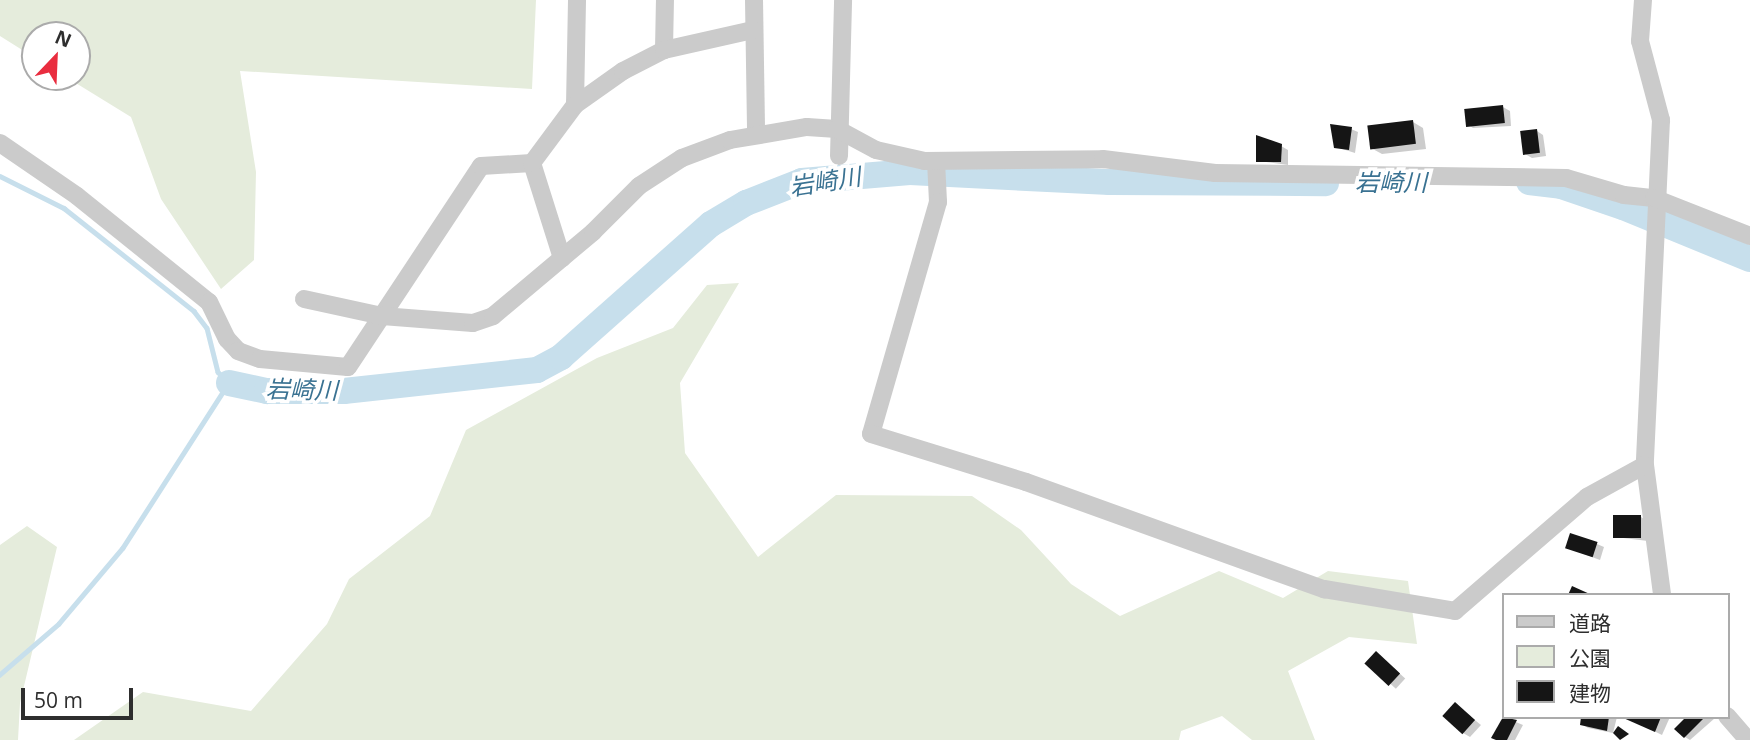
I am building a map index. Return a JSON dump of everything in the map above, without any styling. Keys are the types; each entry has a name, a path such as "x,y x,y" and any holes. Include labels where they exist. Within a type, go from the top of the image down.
{"street":[{"path":"575,105 577,0"},
{"path":"664,50 665,0"},
{"path":"754,0 756,134"},
{"path":"839,156 836,130 843,0"},
{"path":"1643,0 1640,41 1661,120 1654,203 1645,466 1662,593"},
{"path":"532,163 575,105 623,71 664,50 753,30"},
{"path":"304,299 382,316 473,323 493,316 650,179 682,158 756,134 807,127 836,130 876,150 936,160 1103,159 1215,173 1522,175 1566,178 1654,203 1750,236"},
{"path":"0,143 77,195 209,302 227,339 238,351 260,359 348,367 481,166 532,163"},
{"path":"936,160 938,202 871,434 1026,482 1324,589 1455,611 1587,497 1645,466"},
{"path":"532,163 562,258"},
{"path":"1729,718 1748,740"}],"green space":[{"path":"0,0 536,0 532,89 240,71 256,172 254,260 221,289 161,199 131,117 89,91 91,91 91,21 21,21 21,49 0,36"},
{"path":"739,283 680,383 685,453 758,557 836,495 972,496 1021,530 1071,584 1120,616 1219,571 1283,598 1328,571 1408,581 1417,644 1349,637 1288,671 1315,740 1252,740 1222,716 1181,731 1179,740 74,740 143,692 251,711 327,624 349,579 430,516 466,430 597,358 673,328 707,285"},
{"path":"27,526 57,547 20,703 18,740 0,740 0,545"}],"building":[{"path":"1503,105 1505,123 1466,127 1464,109"},
{"path":"1413,120 1416,144 1370,149 1367,126"},
{"path":"1330,124 1352,127 1349,150 1334,148"},
{"path":"1537,129 1540,153 1523,155 1520,131"},
{"path":"1256,135 1282,144 1281,162 1256,162"},
{"path":"1613,515 1641,515 1641,538 1613,538"},
{"path":"1570,533 1598,542 1593,557 1565,548"},
{"path":"1572,586 1588,593 1569,593"},
{"path":"1376,651 1400,674 1389,686 1364,663"},
{"path":"1455,702 1475,720 1462,734 1442,716"},
{"path":"1502,719 1517,720 1507,740 1491,738"},
{"path":"1581,719 1609,719 1607,731 1580,725"},
{"path":"1626,719 1660,719 1655,732"},
{"path":"1684,719 1703,719 1684,738 1674,729"},
{"path":"1618,726 1629,734 1620,740 1613,733"}],"waterway":[{"name":"岩崎川","path":"229,383 267,391 344,391 537,370 561,357 711,224 746,203 802,181 910,172 1110,182 1326,183"},
{"path":"0,176 64,208 194,311 207,328 218,372 229,383 123,548 59,624 0,675"},
{"name":"岩崎川","path":"1529,182 1561,186 1623,207 1750,259"}]}
